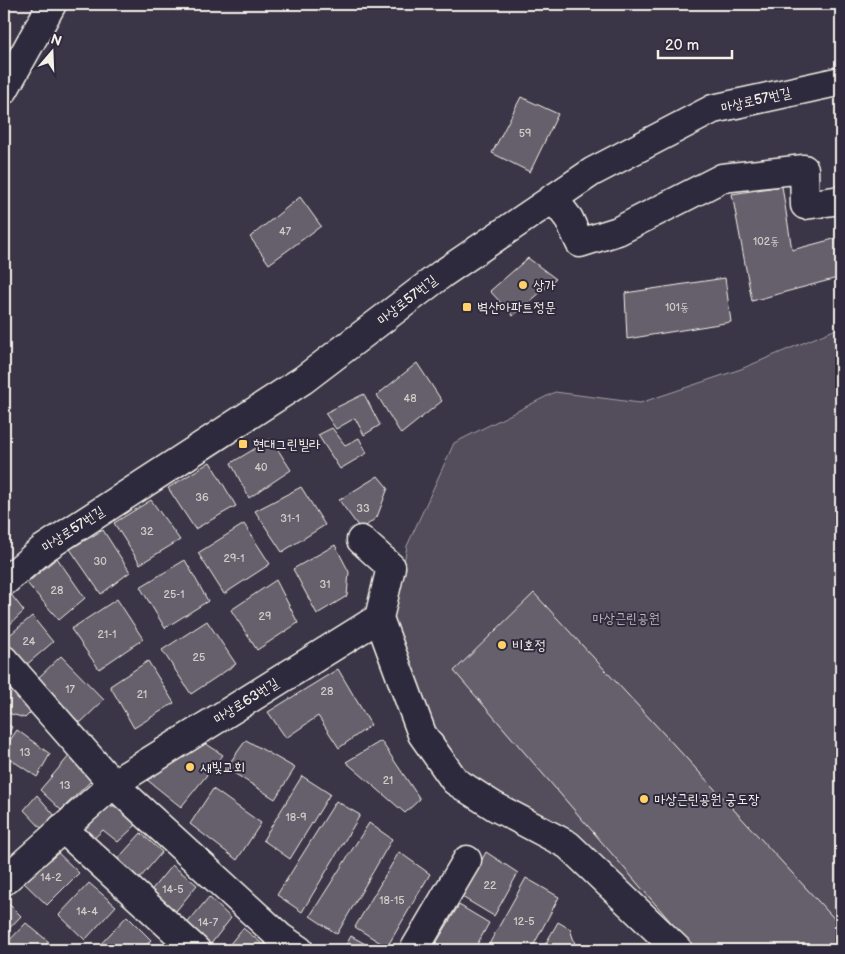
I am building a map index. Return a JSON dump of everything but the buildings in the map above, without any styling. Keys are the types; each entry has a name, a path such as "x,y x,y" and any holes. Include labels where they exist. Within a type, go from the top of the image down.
{"street":[{"path":"4,90 52,4"},
{"name":"마상로57번길","path":"4,582 43,548 303,380 442,274 592,172 713,109 841,81"},
{"path":"554,198 570,219 580,243 618,231 722,178 804,168 805,205 841,200"},
{"path":"361,540 391,566 379,618 422,734 455,781 494,806 568,845 678,950"},
{"name":"마상로63번길","path":"4,881 113,784 379,618"},
{"path":"4,660 113,784 280,937 300,950"},
{"path":"62,828 196,950"},
{"path":"414,950 467,860"}],"green space":[{"name":"마상근린공원","path":"841,327 841,950 695,950 638,902 506,799 466,772 439,738 416,689 394,618 407,546 454,443 555,392 640,403 741,369"}],"place":[{"name":"상가","path":"523,285"},
{"name":"벽산아파트정문","path":"467,307"},
{"name":"현대그린빌라","path":"243,444"},
{"name":"비호정","path":"502,645"},
{"name":"새빛교회","path":"190,767"},
{"name":"마상근린공원 궁도장","path":"644,799"}]}
